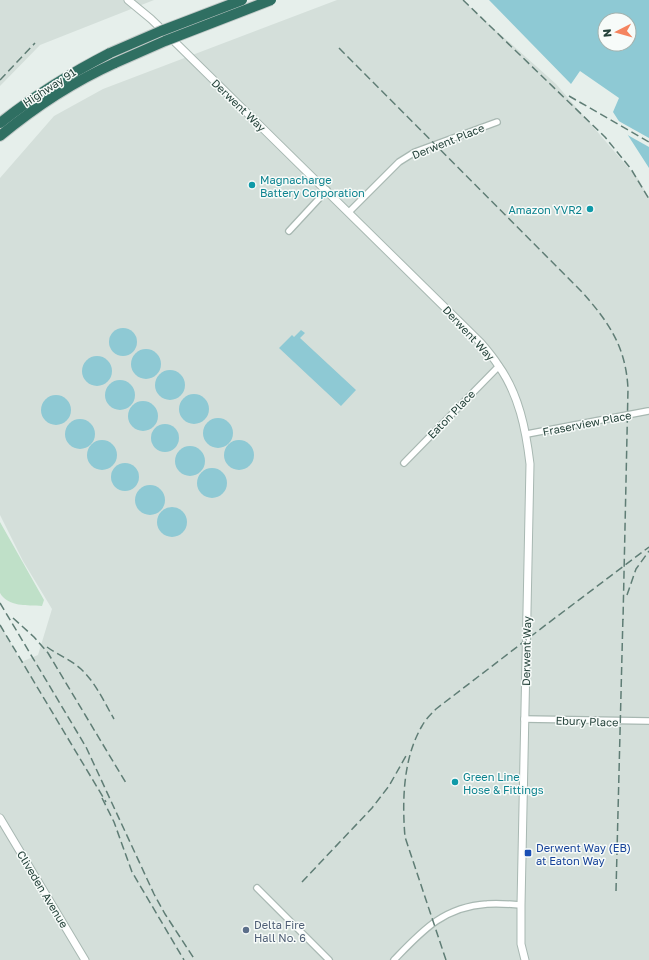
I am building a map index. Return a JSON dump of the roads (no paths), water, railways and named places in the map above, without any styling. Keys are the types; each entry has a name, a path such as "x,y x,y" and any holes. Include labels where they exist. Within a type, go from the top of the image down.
{"highway":[{"path":"113,58 161,31 242,0"},
{"path":"113,58 165,41 271,0"},
{"name":"Highway 91","path":"0,123 30,100 62,79 113,58"},
{"name":"Highway 91","path":"0,136 36,108 113,58"}],"street":[{"name":"Derwent Way","path":"133,1 481,343 499,366 515,396 527,434 530,467 521,905 521,944 525,960"},
{"name":"Derwent Place","path":"349,212 398,162 416,152 497,122"},
{"path":"289,231 326,190"},
{"name":"Eaton Place","path":"404,463 499,366"},
{"name":"Fraserview Place","path":"527,434 648,411"},
{"name":"Ebury Place","path":"524,719 620,722 649,721"},
{"name":"Cliveden Avenue","path":"0,818 85,960"},
{"path":"257,888 329,960"},
{"path":"394,960 428,926 455,910 487,903 521,905"}],"water":[{"path":"489,0 649,0 649,168 613,112 619,98 580,71 571,84"},
{"path":"123,328 133,332 137,342 133,352 123,356 113,352 109,342 113,332"},
{"path":"301,330 305,333 300,338 356,390 341,406 279,348 292,335 294,337"},
{"path":"146,349 152,350 160,358 160,370 152,378 146,379 140,378 132,370 131,364 132,358 140,350"},
{"path":"97,356 108,360 112,371 108,382 97,386 86,382 82,371 86,360"},
{"path":"170,370 181,374 185,385 181,396 170,400 159,396 155,385 159,374"},
{"path":"120,380 131,384 135,395 131,406 120,410 109,406 105,395 109,384"},
{"path":"194,394 204,399 209,409 204,419 194,424 184,419 179,409 184,399"},
{"path":"56,395 67,399 71,410 67,421 56,425 45,421 41,410 45,399"},
{"path":"143,401 154,405 158,416 154,427 143,431 132,427 128,416 132,405"},
{"path":"218,418 229,422 233,433 229,444 218,448 207,444 203,433 207,422"},
{"path":"80,419 91,423 95,434 91,445 80,449 69,445 65,434 69,423"},
{"path":"165,424 171,425 175,428 178,432 178,444 175,448 171,451 165,452 159,451 155,448 152,444 151,438 152,432 155,428 159,425"},
{"path":"102,440 113,444 117,455 113,466 102,470 91,466 87,455 91,444"},
{"path":"239,440 245,441 253,449 253,461 245,469 239,470 233,469 225,461 224,455 225,449 233,441"},
{"path":"190,446 196,447 204,455 204,467 196,475 190,476 184,475 176,467 175,461 176,455 184,447"},
{"path":"125,463 131,464 135,467 138,471 138,483 135,487 131,490 125,491 119,490 115,487 112,483 111,477 112,471 115,467 119,464"},
{"path":"212,468 223,472 227,483 223,494 212,498 201,494 197,483 201,472"},
{"path":"150,485 156,486 164,494 164,506 156,514 150,515 144,514 136,506 135,500 136,494 144,486"},
{"path":"172,507 183,511 187,522 183,533 172,537 161,533 157,522 161,511"}],"railway":[{"path":"463,0 605,137 631,169 649,199"},
{"path":"0,80 35,43"},
{"path":"339,48 581,291 600,313 620,348 627,374 628,389 623,620"},
{"path":"569,96 649,142"},
{"path":"446,960 405,837 405,780 407,766 416,738 422,726 436,709 649,547"},
{"path":"627,595 636,569 649,551"},
{"path":"0,603 86,747 154,894 165,914 195,960"},
{"path":"616,891 623,615"},
{"path":"13,618 34,637 48,653 126,783"},
{"path":"0,625 106,802"},
{"path":"47,647 73,663 86,674 114,719"},
{"path":"302,882 372,808 389,786 407,754"},
{"path":"102,798 114,822 132,872 184,960"}],"place":[{"name":"Magnacharge Battery Corporation","path":"252,185"},
{"name":"Amazon YVR2","path":"590,209"},
{"name":"Green Line Hose & Fittings","path":"455,782"},
{"name":"Derwent Way (EB) at Eaton Way","path":"528,853"},
{"name":"Delta Fire Hall No. 6","path":"246,930"}]}
